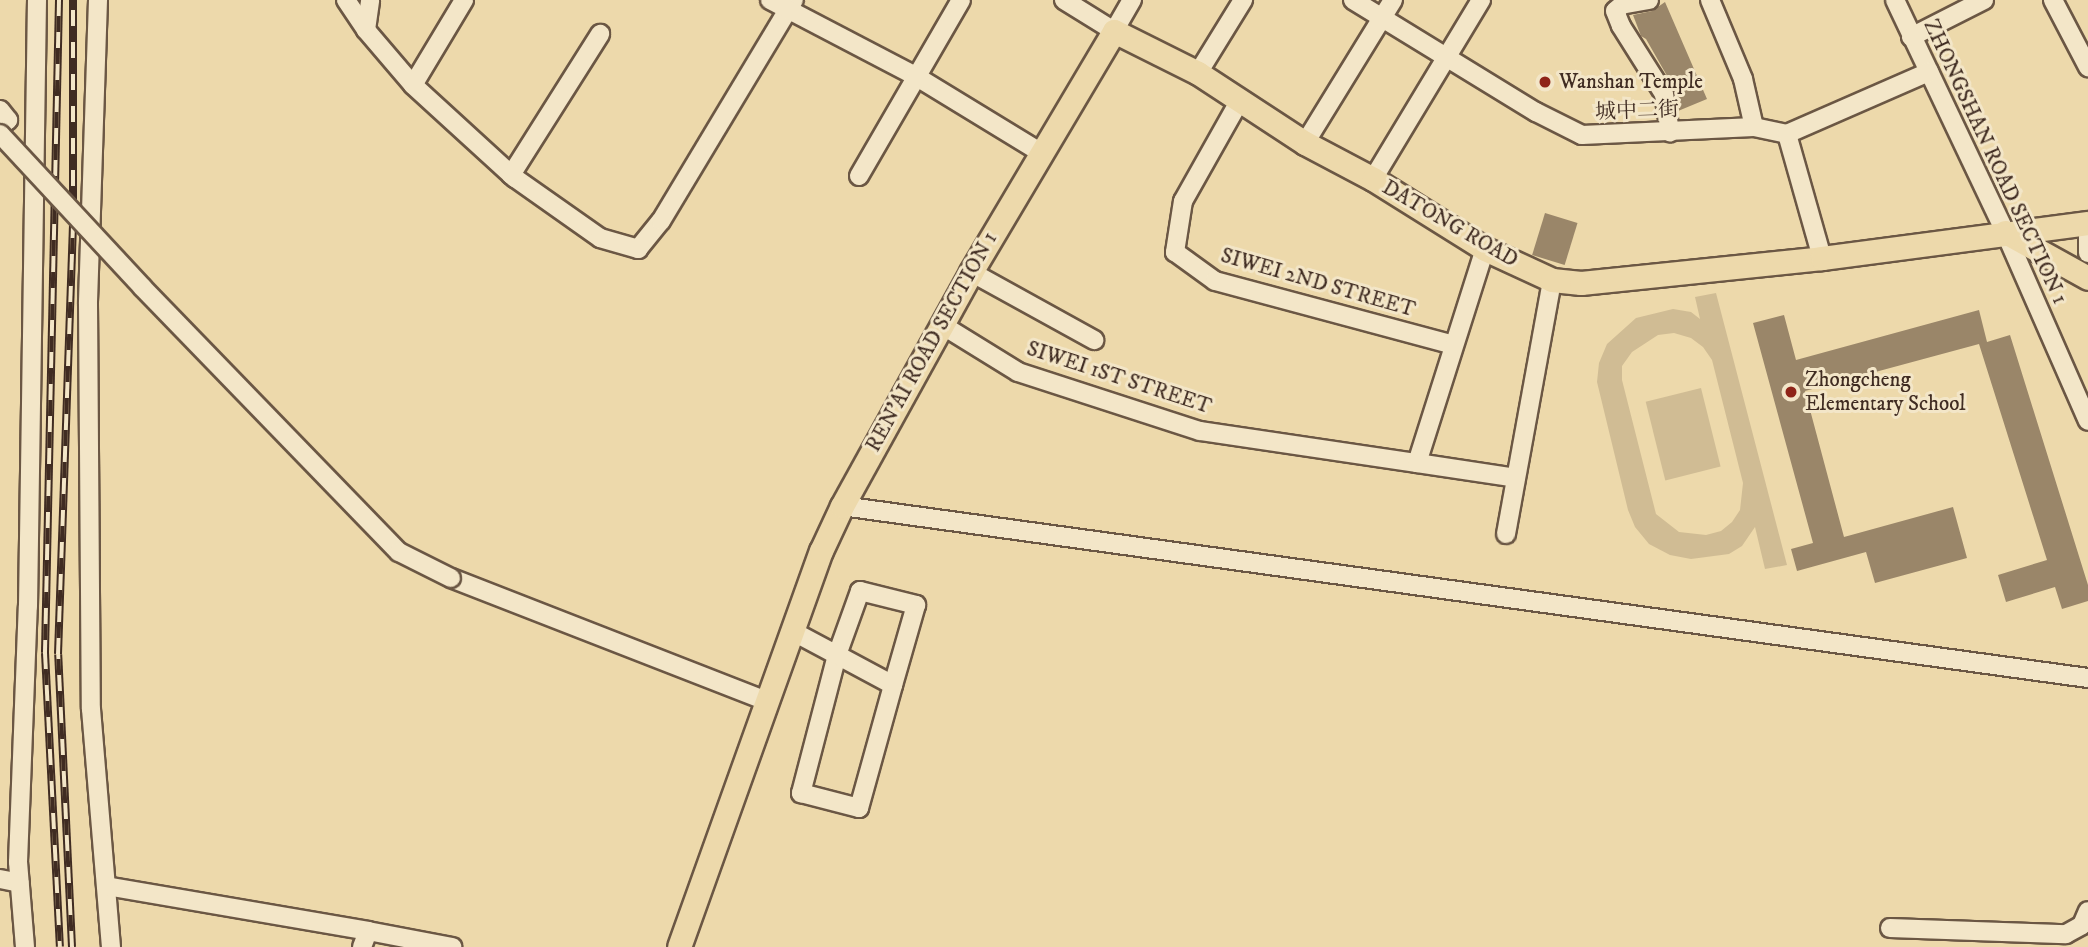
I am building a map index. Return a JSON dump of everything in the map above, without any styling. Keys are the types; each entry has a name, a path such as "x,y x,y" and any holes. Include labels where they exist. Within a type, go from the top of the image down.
{"main road":[{"name":"DATONG ROAD","path":"1114,31 1198,74 1305,143 1373,179 1485,249 1552,280 1581,283 1822,258 2088,223"},
{"name":"REN'AI ROAD SECTION 1","path":"679,947 821,551 842,506 971,272 1114,31"},
{"path":"2005,232 2088,278"}],"street":[{"path":"25,947 18,862 28,606 37,0"},
{"path":"98,0 88,304 91,695 111,947"},
{"path":"346,0 366,30 413,85 511,175 600,238 638,248 661,221 791,5"},
{"path":"366,30 370,0"},
{"path":"413,85 464,0"},
{"path":"769,0 791,5 1040,152"},
{"path":"859,176 961,0"},
{"name":"DATONG ROAD","path":"1064,0 1114,31"},
{"name":"REN'AI ROAD SECTION 1","path":"1114,31 1132,0"},
{"path":"1198,74 1243,0"},
{"name":"城中二街","path":"1353,0 1447,55 1536,112 1582,135 1754,127 1787,134"},
{"path":"1305,143 1393,0"},
{"path":"1373,179 1480,0"},
{"path":"1648,0 1622,5 1615,11 1621,26 1664,93 1670,133"},
{"path":"1710,0 1743,79 1754,127"},
{"name":"ZHONGSHAN ROAD SECTION 1","path":"1895,0 2005,232 2088,421"},
{"path":"1911,37 1984,0"},
{"path":"2053,0 2088,67"},
{"path":"511,175 600,34"},
{"path":"1822,258 1787,134 1929,72"},
{"name":"SIWEI 2ND STREET","path":"1240,100 1183,201 1175,252 1215,281 1454,345"},
{"path":"0,110 8,120 0,127"},
{"path":"0,134 142,287 399,552 451,578 767,701"},
{"path":"2088,237 2088,253"},
{"path":"1417,463 1485,249"},
{"path":"971,272 1094,340"},
{"path":"1506,534 1552,280"},
{"name":"SIWEI 1ST STREET","path":"942,325 1018,372 1200,431 1516,478"},
{"path":"842,506 2088,678"},
{"path":"860,591 916,605 859,808 801,793 837,655 860,591"},
{"path":"792,631 893,685"},
{"path":"0,879 20,883"},
{"path":"106,886 365,939 452,947"},
{"path":"1890,928 2066,934 2082,925 2088,911"}],"shaded area":[{"path":"1716,293 1787,565 1765,569 1755,527 1742,546 1729,554 1691,559 1670,555 1649,544 1635,527 1628,510 1597,382 1599,363 1607,344 1636,318 1673,309 1691,312 1700,319 1695,297","holes":["1674,333 1691,338 1703,347 1712,360 1743,483 1740,510 1732,522 1721,531 1706,535 1679,532 1656,514 1622,380 1622,366 1632,352 1658,335"]},
{"path":"1701,388 1721,467 1665,480 1646,402"}],"building":[{"path":"1665,2 1707,99 1678,111 1674,88 1646,39 1641,36 1633,15 1652,11"},
{"path":"1545,213 1578,223 1565,265 1532,255"},
{"path":"1979,310 1987,342 2010,335 2088,585 2088,601 2062,609 2055,587 2006,602 1998,575 2047,560 1979,344 1805,391 1844,537 1953,507 1967,558 1875,583 1866,552 1797,571 1791,549 1813,543 1753,323 1784,315 1796,360"}],"railway":[{"path":"59,0 45,653 60,947"},
{"path":"72,947 58,654 73,218 73,0"}],"place":[{"name":"Wanshan Temple","path":"1545,82"},
{"name":"Zhongcheng Elementary School","path":"1791,392"}]}
